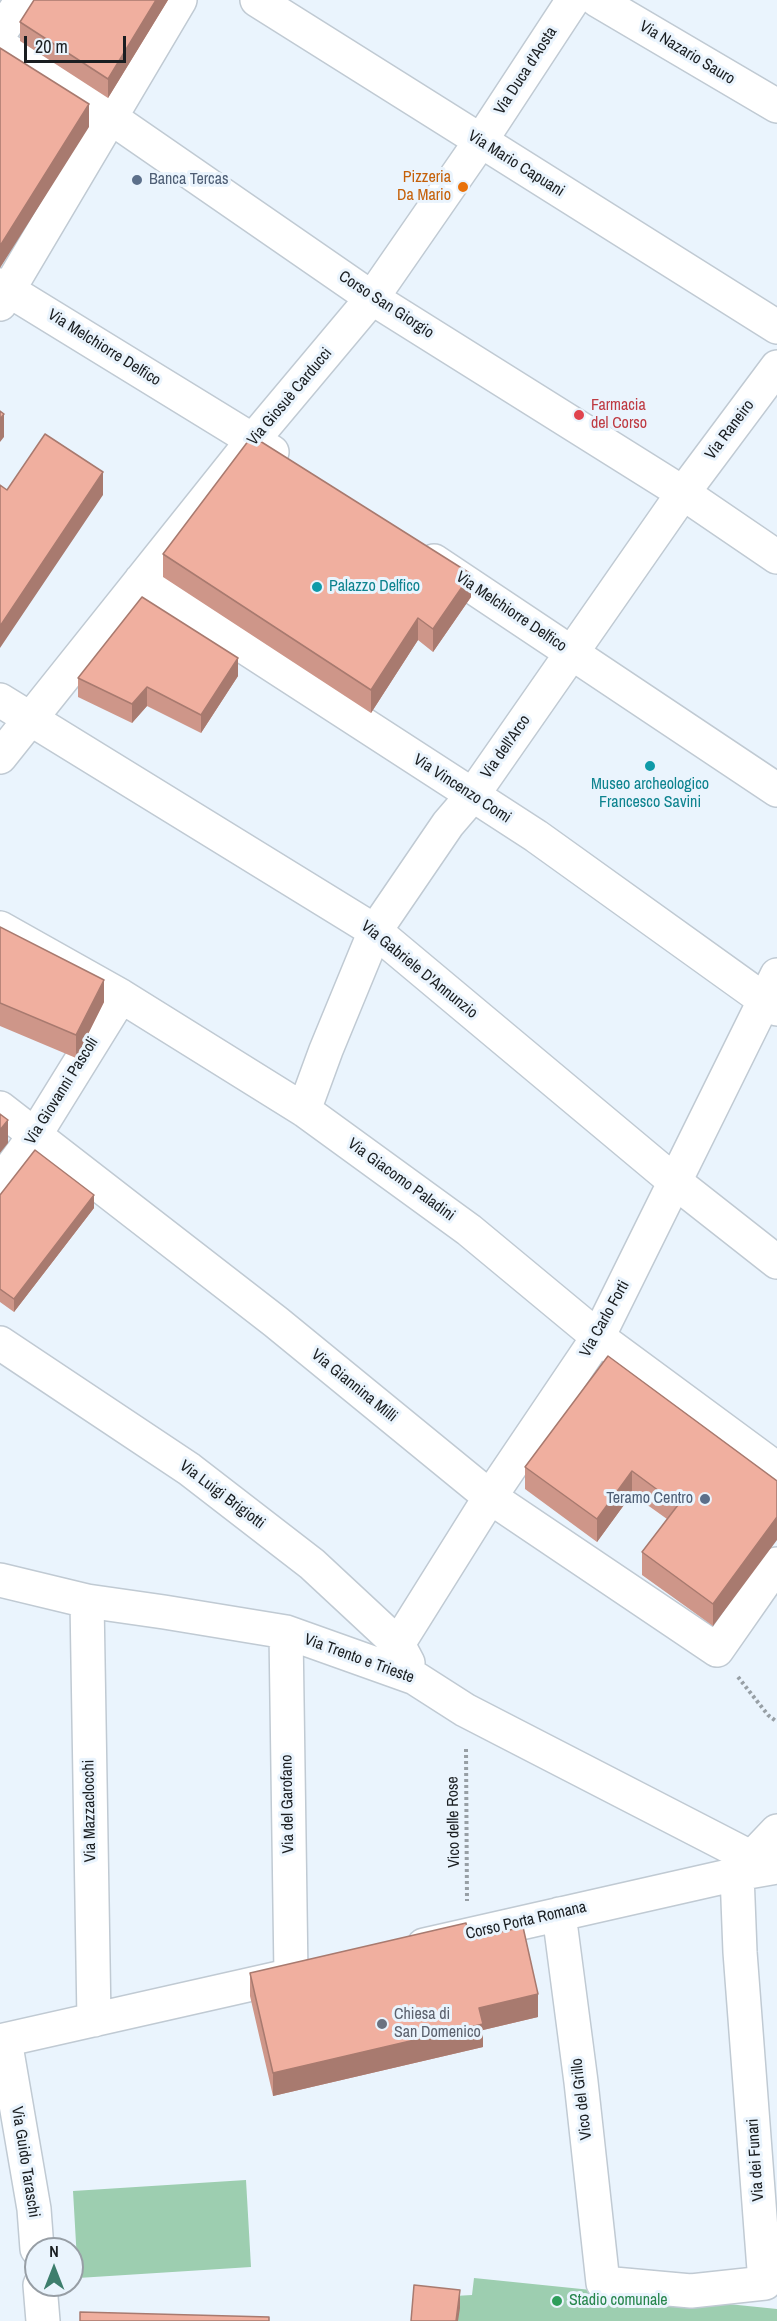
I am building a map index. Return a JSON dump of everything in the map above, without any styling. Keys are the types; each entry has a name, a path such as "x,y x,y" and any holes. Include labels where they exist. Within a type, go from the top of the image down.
{"street":[{"path":"0,33 22,0"},
{"path":"3,293 180,0"},
{"name":"Via Mario Capuani","path":"257,0 777,327"},
{"name":"Via Duca d'Aosta","path":"480,142 573,0"},
{"name":"Via Nazario Sauro","path":"597,0 777,106"},
{"name":"Corso San Giorgio","path":"0,45 110,117 372,298 683,493 777,557"},
{"name":"Via Giosuè Carducci","path":"0,757 253,440 372,298 480,142"},
{"name":"Via Melchiorre Delfico","path":"3,293 253,440 292,466"},
{"name":"Via Raneiro","path":"683,493 777,367"},
{"name":"Via dell'Arco","path":"304,1110 375,931 448,824 472,796 573,654 683,493"},
{"name":"Via Melchiorre Delfico","path":"408,543 777,790"},
{"name":"Via Vincenzo Comi","path":"141,580 536,836 773,994"},
{"name":"Via Gabriele D'Annunzio","path":"0,699 375,931 674,1181 777,1262"},
{"name":"Via Giacomo Paladini","path":"0,928 121,996 304,1110 469,1230 598,1337 777,1469"},
{"name":"Via Carlo Forti","path":"398,1644 490,1497 598,1337 674,1181 773,994"},
{"name":"Via Giovanni Pascoli","path":"0,1183 35,1135 121,996"},
{"name":"Via Giannina Milli","path":"0,1108 276,1322 490,1497 717,1650"},
{"name":"Via Luigi Brigiotti","path":"0,1343 189,1469 312,1564 398,1644 415,1678"},
{"path":"717,1650 777,1563"},
{"name":"Via Trento e Trieste","path":"0,1580 87,1601 286,1632 415,1678 465,1710 755,1866"},
{"name":"Via Mazzaclocchi","path":"87,1601 94,2020"},
{"name":"Via del Garofano","path":"286,1632 291,1976"},
{"path":"755,1866 777,1831"},
{"name":"Corso Porta Romana","path":"390,1953 755,1866"},
{"name":"Via dei Funari","path":"603,2283 691,2291 765,2283 740,1952 755,1866"},
{"name":"Vico del Grillo","path":"559,1914 581,2082 603,2283"},
{"path":"2,2041 324,1968"},
{"name":"Via Guido Taraschi","path":"2,2041 34,2209 36,2237"},
{"path":"41,2297 43,2321"}],"path":[{"path":"717,1650 768,1715 777,1722"},
{"name":"Vico delle Rose","path":"465,1710 468,1935"}],"green space":[{"path":"246,2180 251,2267 84,2278 84,2237 76,2237 73,2191"},
{"name":"Stadio comunale","path":"474,2278 777,2309 777,2321 413,2321 419,2298 472,2295"}],"building":[{"path":"34,0 156,0 108,79 20,22"},
{"path":"0,48 89,104 0,246"},
{"path":"45,434 103,472 0,626 0,485 7,490"},
{"name":"Palazzo Delfico","path":"252,436 471,574 433,629 418,618 371,690 163,554"},
{"path":"142,597 238,658 201,715 147,687 132,704 78,678"},
{"path":"0,927 104,980 76,1035 0,1003"},
{"path":"0,1114 8,1120 0,1130"},
{"path":"35,1150 94,1195 14,1299 0,1289 0,1195"},
{"name":"Teramo Centro","path":"608,1356 777,1481 777,1517 713,1604 642,1552 678,1505 632,1471 597,1519 525,1467"},
{"name":"Chiesa di San Domenico","path":"466,1923 469,1939 523,1927 538,1994 479,2008 483,2024 273,2073 250,1973"},
{"path":"414,2285 460,2290 456,2321 411,2321"},
{"path":"80,2312 269,2317 269,2321 80,2321"}],"place":[{"name":"Banca Tercas","path":"137,180"},
{"name":"Pizzeria Da Mario","path":"463,187"},
{"name":"Farmacia del Corso","path":"579,415"},
{"name":"Palazzo Delfico","path":"317,587"},
{"name":"Museo archeologico Francesco Savini","path":"650,766"},
{"name":"Teramo Centro","path":"705,1499"},
{"name":"Chiesa di San Domenico","path":"382,2024"},
{"name":"Stadio comunale","path":"557,2301"}]}
